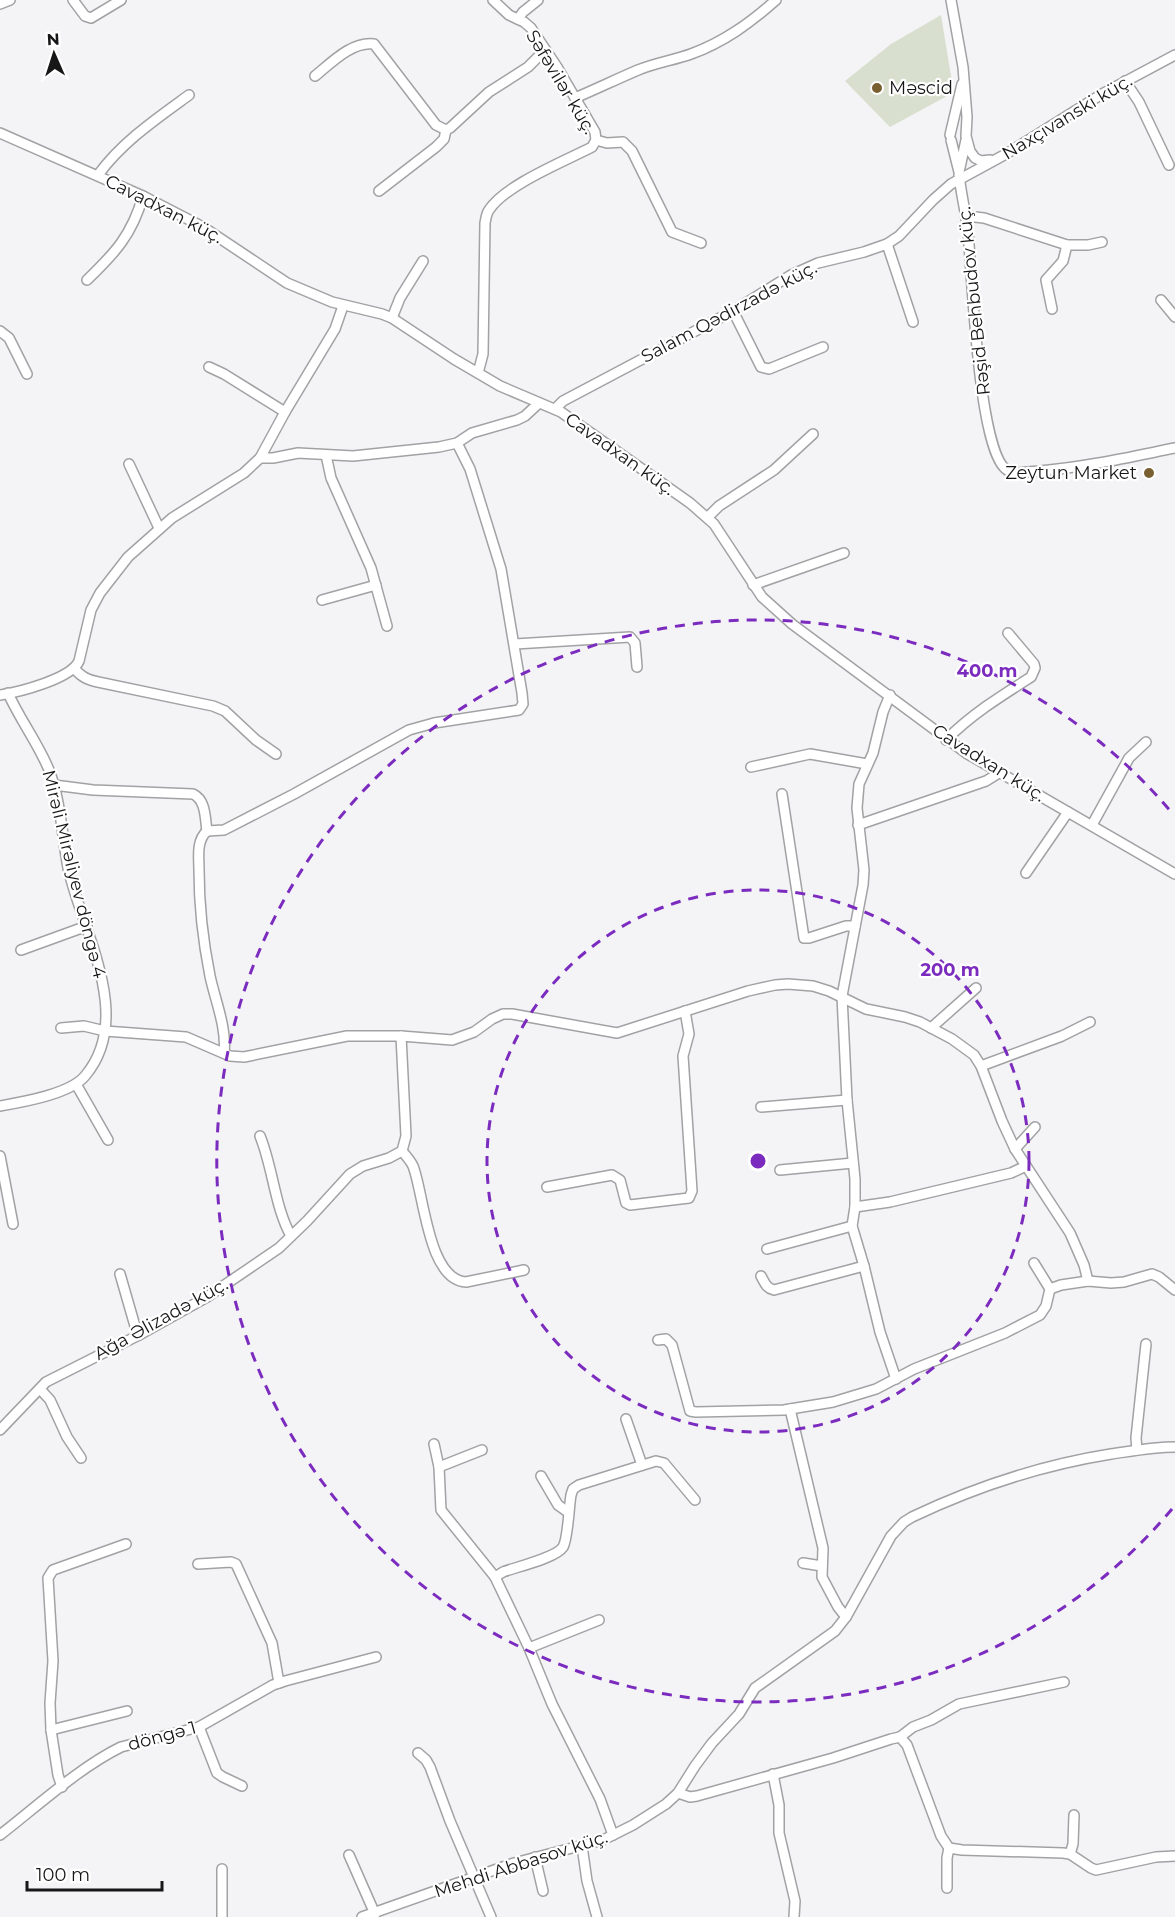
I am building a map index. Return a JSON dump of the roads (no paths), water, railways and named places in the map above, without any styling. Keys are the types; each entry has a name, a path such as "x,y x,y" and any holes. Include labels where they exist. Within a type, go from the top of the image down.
{"street":[{"path":"0,4 10,0"},
{"path":"73,0 86,16 91,18 121,0"},
{"name":"Səfəvilər küç.","path":"478,373 483,354 485,223 488,211 516,186 592,147 596,140 595,132 531,28 502,10 493,0"},
{"path":"518,19 538,0"},
{"path":"575,98 637,70 689,55 713,45 733,35 776,0"},
{"path":"951,0 967,117 966,138 959,176"},
{"path":"315,76 336,58 358,46 374,44 436,125 446,130"},
{"path":"379,191 436,147 444,139 446,130 489,92 528,67 545,50"},
{"name":"Naxçıvanski küç.","path":"959,176 996,159 1125,81 1175,55"},
{"path":"951,137 963,76"},
{"path":"1125,81 1169,165"},
{"path":"98,175 105,165 140,131 189,96"},
{"path":"951,137 953,131 960,129 964,132 970,151 975,158 984,162 996,159"},
{"name":"Cavadxan küç.","path":"0,133 143,196 222,238 277,278 343,306 392,318 478,373 516,394 555,409 708,517 722,534 762,597 792,624 890,695 946,740 1175,874"},
{"name":"Rəşid Behbudov küç.","path":"951,137 966,216 979,372 993,445 1000,466 1014,473 1064,468 1103,463 1175,448"},
{"path":"596,140 606,143 623,142 632,151 672,232 701,243"},
{"name":"Salam Qədirzadə küç.","path":"555,409 563,401 733,311 774,284 804,268 887,244 899,236 959,176"},
{"path":"87,280 110,258 130,231 143,196"},
{"path":"966,216 984,218 1068,245 1102,242"},
{"path":"887,244 914,322"},
{"path":"1052,309 1046,280 1063,261 1068,245"},
{"path":"392,318 400,298 423,261"},
{"path":"1161,300 1175,317"},
{"path":"4,694 66,674 74,668 79,661 91,610 100,593 128,557 159,528 244,473 260,458 335,329 343,306"},
{"path":"733,311 761,367 769,369 823,347"},
{"path":"0,331 9,338 27,374"},
{"path":"209,367 285,412"},
{"path":"260,458 298,453 353,456 439,447 458,443 472,433 517,420 539,403"},
{"path":"708,517 719,506 774,470 813,434"},
{"path":"224,1053 224,1037 205,950 200,915 199,847 202,835 207,831 224,830 234,825 409,730 434,723 519,710 523,704 515,644 498,554 470,469 458,443"},
{"path":"326,455 331,477 371,568 387,626"},
{"path":"129,464 159,528"},
{"path":"753,585 844,553"},
{"path":"322,600 376,585"},
{"path":"946,740 984,707 1034,673 1034,664 1008,633"},
{"path":"515,644 630,637 634,643 637,667"},
{"path":"74,668 88,680 213,706 225,711 256,740 276,754"},
{"name":"Mirəli Mirəliyev döngə 4","path":"4,694 42,753 54,786 69,870 94,945 101,980 106,1016 105,1031 95,1062 76,1084"},
{"path":"890,695 883,712 876,745 859,784 857,808 864,870 842,996 855,1207 852,1226 880,1332 896,1379"},
{"path":"1092,825 1129,759 1146,742"},
{"path":"751,767 810,754 867,764"},
{"path":"858,825 986,782 999,772"},
{"path":"54,786 194,794 200,797 202,802 207,831"},
{"path":"782,794 804,938 846,926 855,926"},
{"path":"1026,873 1068,812"},
{"path":"21,950 87,926"},
{"path":"61,1028 84,1026 105,1031 186,1037 230,1056 244,1057 347,1036 401,1036 452,1040 474,1032 503,1014 617,1033 748,991 775,985 813,986 842,996 866,1009 905,1017 931,1028 974,1055 981,1066 1002,1121 1016,1149 1070,1233 1084,1264 1088,1281"},
{"path":"931,1028 976,988"},
{"path":"548,1187 612,1175 620,1180 626,1203 630,1205 691,1196 691,1154 683,1056 689,1034 686,1011"},
{"path":"981,1066 1062,1036 1089,1022"},
{"path":"401,1036 406,1136 402,1151 412,1164 428,1232 440,1263 457,1282 524,1270"},
{"path":"0,1106 76,1084 108,1140"},
{"path":"761,1107 847,1100"},
{"path":"1016,1149 1035,1127"},
{"path":"260,1136 267,1154 283,1220 291,1236"},
{"name":"Ağa Əlizadə küç.","path":"0,1430 52,1379 207,1297 272,1253 350,1174 363,1166 389,1158 402,1151"},
{"path":"0,1156 14,1224"},
{"path":"780,1170 853,1163"},
{"path":"855,1207 883,1203 1011,1173 1026,1166"},
{"path":"767,1249 852,1226"},
{"path":"658,1340 666,1339 672,1344 690,1410 696,1412 790,1409 851,1398 876,1389 914,1369 1005,1333 1040,1315 1046,1306 1050,1290 1034,1263"},
{"path":"761,1276 766,1286 774,1290 864,1266"},
{"path":"120,1274 139,1335"},
{"path":"1050,1290 1061,1285 1088,1281 1124,1282 1152,1275 1159,1277 1175,1290"},
{"path":"1137,1450 1136,1438 1146,1344"},
{"path":"40,1389 50,1400 67,1437 81,1458"},
{"path":"790,1409 824,1548 822,1577 846,1617"},
{"path":"626,1419 642,1466"},
{"path":"434,1444 439,1467 441,1510 495,1577 529,1648 552,1704 600,1799 613,1835"},
{"name":"Mehdi Abbasov küç.","path":"362,1917 475,1876 535,1857 582,1846 613,1835 648,1816 678,1793 712,1743 739,1714 755,1688 835,1631 846,1617 891,1536 912,1517 1006,1479 1086,1459 1137,1450 1175,1447"},
{"path":"439,1467 482,1450"},
{"path":"495,1577 503,1572 555,1554 563,1547 573,1489 579,1485 656,1461 664,1463 695,1500"},
{"path":"541,1476 554,1499 568,1512"},
{"path":"62,1786 58,1775 51,1730 53,1661 48,1578 53,1570 126,1544"},
{"path":"803,1563 822,1566"},
{"path":"198,1564 236,1564 272,1643 279,1683"},
{"path":"529,1648 599,1620"},
{"name":"döngə 1","path":"0,1835 62,1786 112,1751 199,1727 279,1683 376,1657"},
{"path":"678,1793 690,1797 697,1796 833,1758 900,1737 913,1727 959,1704 1064,1682"},
{"path":"51,1730 127,1711"},
{"path":"199,1727 217,1773 242,1786"},
{"path":"900,1737 907,1745 941,1836 949,1848 947,1888"},
{"path":"418,1754 426,1760 430,1767 450,1821 491,1917"},
{"path":"773,1774 779,1805 778,1833 795,1901 794,1917"},
{"path":"1070,1854 1074,1835 1074,1815"},
{"path":"582,1846 587,1881 597,1917"},
{"path":"949,1848 972,1851 1070,1854 1096,1870 1156,1857 1175,1856"},
{"path":"349,1856 375,1914"},
{"path":"535,1857 543,1891"},
{"path":"222,1869 222,1917"}],"place":[{"name":"Məscid","path":"877,88"},
{"name":"Zeytun Market","path":"1149,473"}]}
